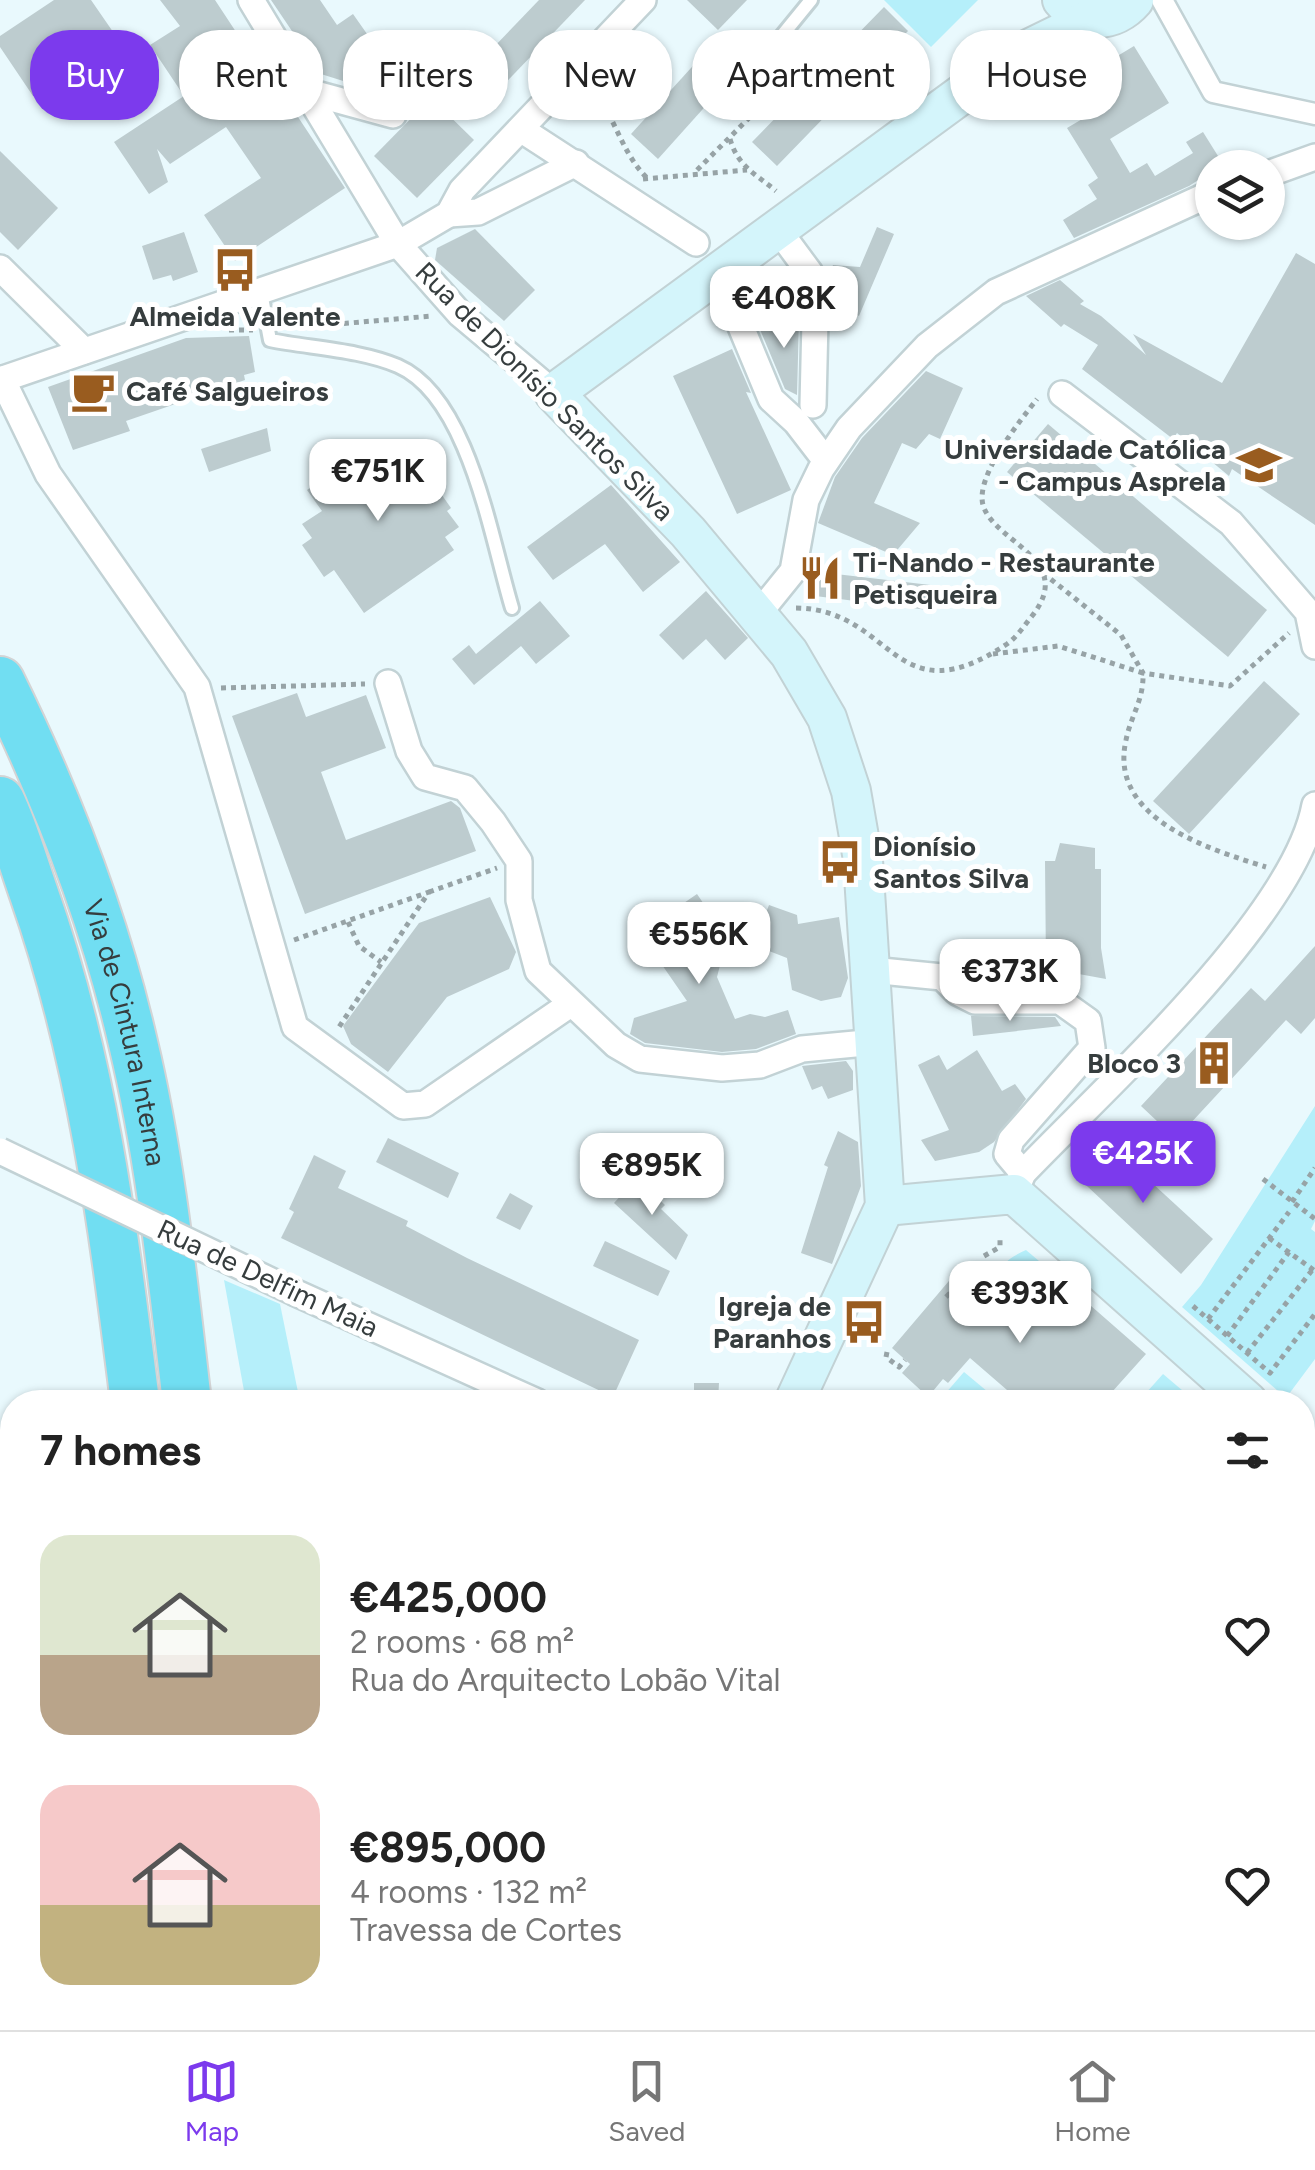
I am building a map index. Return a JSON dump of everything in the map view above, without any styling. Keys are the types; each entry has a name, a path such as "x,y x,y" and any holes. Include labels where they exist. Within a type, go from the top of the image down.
{"highway":[{"name":"Via de Cintura Interna","path":"0,681 50,784 104,936 134,1045 170,1251 186,1390"},
{"name":"Via de Cintura Interna","path":"0,801 54,952 89,1082 107,1174 134,1390"},
{"path":"170,1251 202,1344 212,1390"},
{"path":"114,1390 122,1297"}],"main road":[{"path":"1028,30 1045,0"},
{"path":"1049,30 1077,9 1106,18 1142,1"},
{"path":"554,393 950,102"},
{"name":"Rua de Dionísio Santos Silva","path":"554,393 768,604 827,718 851,791 862,860 885,1206"},
{"path":"800,1390 885,1206 1019,1184 1235,1390"}],"street":[{"name":"Rua de Dionísio Santos Silva","path":"251,0 269,30"},
{"path":"616,30 643,0"},
{"path":"1142,1 1212,92 1315,114"},
{"name":"Rua de Dionísio Santos Silva","path":"323,120 398,244 460,314 554,393"},
{"path":"448,214 462,190 532,120"},
{"path":"522,130 696,242"},
{"path":"1285,168 1315,157"},
{"path":"569,1005 426,1104 403,1106 296,1027 197,686 48,474 1,380 398,244 448,214 478,212 576,163"},
{"path":"768,604 793,571 806,500 826,461 850,428 927,346 996,292 1195,201"},
{"path":"776,227 810,273 815,320 805,413 826,461"},
{"path":"0,268 84,351"},
{"path":"732,305 771,399 850,428"},
{"path":"1062,394 1231,523 1308,612 1315,646"},
{"path":"388,682 409,750 425,777 465,788 519,861 519,900 538,971 569,1005 640,1059 679,1064 760,1065 802,1049 876,1042"},
{"path":"872,970 942,977 957,992 975,1001 1060,1001 1088,1021 1092,1048 1012,1140 1006,1154 1019,1184 1198,993 1288,874 1315,804"},
{"name":"Rua de Delfim Maia","path":"0,1151 296,1293 510,1390"}],"lane":[{"path":"787,30 811,0"},
{"path":"261,292 270,340 397,366 429,385 458,431 512,608"}],"path":[{"path":"612,120 631,162 648,178"},
{"path":"694,172 748,120"},
{"path":"617,189 648,178 746,170 735,156 730,140"},
{"path":"220,330 268,330 460,314"},
{"path":"1062,394 1042,393 1005,442 985,486 982,504 989,516 1025,546 1042,573 1120,635 1142,673 1144,692 1126,738 1124,764 1134,794 1159,821 1202,847 1288,874"},
{"path":"768,604 826,611 854,622 911,666 932,673 952,672 1014,640 1042,604 1042,573"},
{"path":"990,655 1058,646 1142,673 1230,686 1256,667 1308,612"},
{"path":"197,686 262,689 388,682"},
{"path":"275,946 519,861"},
{"path":"325,1049 429,892"},
{"path":"348,922 359,946 381,962"},
{"path":"1292,1202 1315,1168"},
{"path":"1263,1180 1315,1219"},
{"path":"1208,1320 1289,1212"},
{"path":"1247,1354 1314,1270 1269,1238"},
{"path":"946,1297 949,1294 958,1301 984,1270 984,1256 1000,1246 1000,1239"},
{"path":"1226,1336 1289,1252"},
{"path":"1192,1306 1270,1374 1315,1314"},
{"path":"887,1352 886,1357 898,1367 905,1360"}],"shaded area":[{"path":"884,0 978,0 931,47 930,30 914,30"},
{"path":"1315,1106 1315,1221 1311,1229 1315,1232 1315,1359 1292,1390 1277,1390 1182,1307 1201,1285"},
{"path":"1026,1250 1052,1272 1008,1321 1004,1318 1013,1303 1001,1272 1007,1261"},
{"path":"224,1280 280,1304 298,1390 244,1390"},
{"path":"964,1372 986,1390 948,1390"},
{"path":"1163,1374 1182,1390 1149,1390"}],"building":[{"path":"54,0 91,0 112,30 30,30 30,92 0,47 0,36"},
{"path":"160,0 215,0 235,30 179,30 179,88 159,58 159,39 180,26"},
{"path":"271,0 320,0 337,25 353,14 364,30 343,30 343,81 323,75 323,30 291,30"},
{"path":"539,0 585,0 556,30 528,30 528,59 508,80 508,32"},
{"path":"687,0 747,0 718,30"},
{"path":"884,7 907,30 862,30"},
{"path":"1134,46 1169,103 1110,139 1130,173 1147,163 1155,176 1193,153 1186,142 1203,132 1214,150 1195,150 1195,182 1189,186 1074,238 1063,220 1097,199 1088,185 1098,178 1067,128 1081,120 1122,120 1122,53"},
{"path":"692,67 693,120 658,159 631,134 644,120 672,120 672,89"},
{"path":"179,99 179,120 300,120 345,188 235,261 204,215 261,178 226,127 170,164 157,149 168,182 149,194 114,142 147,120 159,120 159,112"},
{"path":"409,120 454,120 474,140 417,198 374,156"},
{"path":"773,120 822,120 777,166 752,142"},
{"path":"0,151 58,208 18,250 0,232"},
{"path":"877,227 894,234 859,316 830,303 827,279 833,265 860,267"},
{"path":"475,229 535,290 504,321 435,260 437,248"},
{"path":"184,232 198,272 173,281 171,275 153,280 142,246"},
{"name":"Universidade Católica - Campus Asprela","path":"1296,253 1315,264 1315,525 1232,469 1229,476 1177,433 1173,439 1082,369 1098,345 1064,324 1061,327 1026,296 1060,280 1084,301 1080,304 1101,316 1146,355 1133,334 1222,383"},
{"path":"785,320 799,320 797,395 785,389 759,327 785,325"},
{"path":"249,336 255,372 244,375 245,380 126,421 130,431 73,450 48,387 186,338"},
{"path":"732,349 751,393 746,392 791,490 737,514 673,376"},
{"path":"926,371 963,388 940,439 929,434 916,449 902,443 874,503 920,523 893,555 818,523 835,477 862,438"},
{"path":"1048,424 1267,610 1228,657 1007,472"},
{"path":"267,428 271,451 209,472 201,449"},
{"path":"376,441 384,452 399,455 409,448 451,508 447,511 459,527 445,537 454,550 364,613 334,570 324,577 302,545 312,538 302,524 322,511 307,490"},
{"path":"611,485 680,562 643,592 605,544 553,580 527,547"},
{"path":"810,571 939,586 936,611 807,595"},
{"path":"706,591 748,638 725,660 706,639 683,660 659,635"},
{"path":"540,601 570,636 536,664 521,646 474,685 452,659 469,645 476,654"},
{"path":"1264,681 1300,714 1189,834 1153,801"},
{"path":"297,693 306,717 366,695 386,748 321,772 346,840 451,801 460,808 476,851 305,914 232,716"},
{"path":"1060,843 1095,848 1095,869 1101,869 1101,948 1106,979 1046,968 1045,861 1055,861"},
{"path":"697,894 727,938 717,977 735,1019 750,1014 765,1017 788,1010 796,1034 756,1049 722,1052 645,1043 630,1034 634,1018 687,1001 631,920 653,905 662,918"},
{"path":"490,897 516,952 509,969 447,997 388,1072 351,1044 343,1026 419,923"},
{"path":"769,905 797,915 798,924 839,917 848,978 841,997 821,1001 792,990 787,958 754,945"},
{"name":"Bloco 3","path":"1315,946 1315,1018 1301,1034 1286,1020 1176,1139 1141,1106 1251,988 1265,1001"},
{"path":"971,1016 1055,1017 1061,1026 973,1036"},
{"path":"977,1050 1002,1091 1015,1084 1026,1099 994,1142 979,1152 935,1161 921,1140 949,1130 918,1065 939,1055 947,1070"},
{"path":"846,1061 853,1071 853,1090 828,1099 822,1086 812,1090 802,1066"},
{"path":"838,1131 858,1142 861,1186 832,1264 801,1253 828,1167 824,1165"},
{"path":"388,1138 459,1173 448,1198 376,1162"},
{"path":"1103,1138 1213,1239 1181,1274 1072,1172"},
{"path":"314,1155 346,1171 338,1188 408,1221 406,1226 467,1258 639,1340 616,1390 598,1390 281,1238 294,1212 289,1209"},
{"path":"637,1178 688,1235 676,1260 614,1203"},
{"path":"510,1193 533,1206 520,1230 496,1218"},
{"path":"605,1241 670,1271 658,1296 593,1266"},
{"path":"954,1275 1014,1327 1058,1277 1146,1354 1114,1390 1007,1390 970,1358 948,1383 943,1379 934,1390 920,1390 902,1373 910,1364 892,1348"},
{"path":"694,1383 719,1383 719,1390 694,1390"}],"place":[{"name":"Almeida Valente","path":"235,270"},
{"name":"Café Salgueiros","path":"93,391"},
{"name":"Universidade Católica - Campus Asprela","path":"1259,465"},
{"name":"Ti-Nando - Restaurante Petisqueira","path":"820,578"},
{"name":"Dionísio Santos Silva","path":"840,862"},
{"name":"Bloco 3","path":"1214,1063"},
{"name":"Igreja de Paranhos","path":"864,1322"}]}
